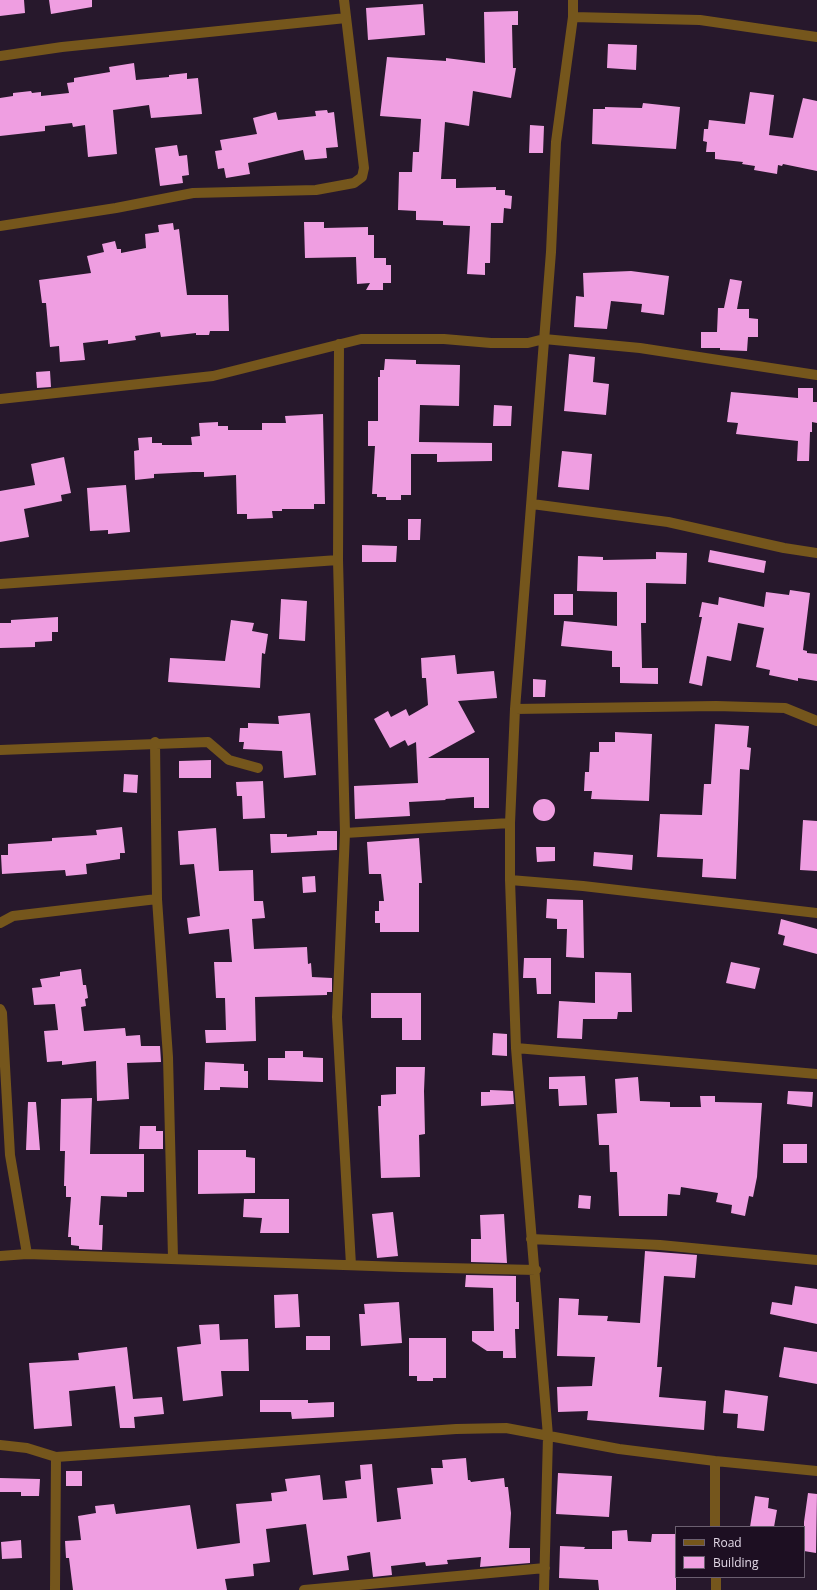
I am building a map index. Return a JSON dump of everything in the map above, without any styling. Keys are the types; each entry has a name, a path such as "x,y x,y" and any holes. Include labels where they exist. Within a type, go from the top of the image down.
{"street":[{"path":"0,226 116,208 193,193 316,190 354,183 362,177 364,168 344,0"},
{"path":"544,1590 548,1436 536,1270 531,1239 516,1048 510,880 510,823 515,709 551,252 556,142 573,17 573,0"},
{"path":"573,17 700,20 817,37"},
{"path":"0,56 62,47 346,18"},
{"path":"0,398 213,376 361,339 444,339 491,343 528,343 544,339 640,348 817,375"},
{"path":"339,344 338,560 345,833 337,1018 351,1265"},
{"path":"532,504 668,522 784,548 817,553"},
{"path":"0,584 338,560"},
{"path":"515,709 716,706 785,708 817,721"},
{"path":"154,742 157,899 168,1057 173,1258"},
{"path":"0,750 154,742 208,742 229,760 258,768"},
{"path":"345,833 510,823"},
{"path":"510,880 583,886 817,913"},
{"path":"0,923 13,916 157,899"},
{"path":"0,1009 2,1013 10,1155 27,1254"},
{"path":"516,1048 817,1074"},
{"path":"531,1239 660,1245 817,1260"},
{"path":"0,1256 27,1254 536,1270"},
{"path":"0,1445 28,1448 56,1457 456,1429 506,1428 619,1449 715,1461 817,1471"},
{"path":"55,1590 56,1457"},
{"path":"715,1461 715,1526"},
{"path":"304,1590 545,1568"},
{"path":"716,1578 716,1590"}],"building":[{"path":"0,0 24,0 25,13 0,16"},
{"path":"49,0 92,0 92,7 51,14"},
{"path":"423,4 425,35 368,40 366,8"},
{"path":"518,11 518,25 512,25 513,68 516,68 511,98 473,91 469,126 445,122 441,179 456,179 456,188 496,187 496,190 505,190 505,195 512,196 511,209 504,208 503,223 491,223 490,263 485,263 485,275 467,274 470,226 443,225 443,221 416,220 416,211 398,210 399,172 412,172 413,152 419,152 421,119 380,116 387,57 446,61 446,58 485,63 484,12"},
{"path":"608,44 637,45 636,70 607,68"},
{"path":"134,63 136,80 169,77 169,75 187,73 187,79 198,78 202,114 151,118 149,105 113,110 117,154 88,157 85,125 73,127 72,123 45,126 45,131 0,136 0,98 13,96 13,93 31,91 32,93 41,92 41,96 69,93 67,83 74,82 74,78 110,72 109,67"},
{"path":"750,92 774,95 769,135 793,138 803,98 817,101 817,171 783,164 782,166 778,165 777,174 754,170 755,166 742,164 743,162 715,159 715,152 706,152 707,142 703,141 704,129 708,129 709,120 745,124"},
{"path":"643,103 680,107 676,149 592,144 593,109 605,109 605,107 642,108"},
{"path":"327,110 328,113 334,112 338,147 326,148 327,158 305,160 303,150 248,163 250,174 226,178 224,168 218,169 215,151 222,150 220,140 257,134 253,118 276,112 278,120 316,116 315,111"},
{"path":"530,125 544,126 543,153 529,153"},
{"path":"177,145 179,156 187,155 189,175 182,176 183,183 160,186 155,148"},
{"path":"304,222 324,222 324,228 368,227 368,235 374,235 374,258 386,258 386,265 391,265 391,283 383,283 383,290 366,290 370,283 357,284 356,257 305,258"},
{"path":"173,223 174,230 179,229 187,295 228,295 229,331 210,331 209,335 196,335 196,333 161,337 160,332 135,336 136,340 108,344 108,340 83,343 85,360 60,362 59,346 50,347 46,303 42,303 39,280 91,273 87,256 104,252 102,244 115,241 117,249 121,249 121,253 146,248 145,234 159,232 158,225"},
{"path":"631,271 669,276 664,315 641,312 642,304 611,301 607,329 574,327 576,296 584,297 583,273"},
{"path":"730,279 742,281 737,309 749,309 749,318 758,319 758,337 748,337 747,351 720,350 720,348 701,348 701,332 717,332 718,308 724,308"},
{"path":"569,354 595,357 593,382 609,384 606,415 564,411"},
{"path":"385,359 416,360 416,364 460,365 459,406 420,405 419,442 492,443 492,461 437,462 437,454 411,454 411,495 401,495 401,500 386,500 386,497 377,497 377,494 372,494 375,446 368,446 368,421 378,421 378,377 380,377 380,370 384,370"},
{"path":"50,371 51,387 37,388 36,372"},
{"path":"798,388 813,388 813,402 817,402 817,423 812,422 812,432 810,432 809,461 797,461 798,441 736,434 738,423 727,422 731,392 798,398"},
{"path":"494,405 512,406 511,426 493,426"},
{"path":"323,414 325,504 314,504 314,509 282,509 282,511 272,511 273,518 247,519 247,514 237,514 236,475 204,477 204,472 193,472 154,474 154,478 135,480 134,451 139,450 138,438 152,437 152,443 162,443 162,445 192,445 191,437 200,436 199,423 218,422 218,426 228,426 228,430 262,430 262,423 286,423 285,416"},
{"path":"562,451 592,454 589,490 558,487"},
{"path":"64,457 71,493 61,495 62,501 24,509 29,537 0,542 0,491 35,485 31,464"},
{"path":"126,485 130,532 108,534 108,530 90,531 87,488"},
{"path":"408,519 421,519 420,540 408,540"},
{"path":"362,545 397,546 396,562 362,562"},
{"path":"710,550 766,561 764,573 708,562"},
{"path":"656,552 687,553 686,584 646,583 646,623 641,623 642,668 658,668 658,684 620,683 620,667 612,667 612,651 561,646 564,621 617,626 617,592 577,591 578,556 603,557 603,560 656,559"},
{"path":"790,590 810,593 803,650 807,651 807,653 817,654 817,681 798,678 798,681 769,675 770,670 756,667 764,628 738,623 731,661 707,656 702,686 689,683 702,617 699,617 702,602 718,605 719,597 764,607 766,592 789,595"},
{"path":"554,594 573,594 573,615 554,615"},
{"path":"281,599 307,601 305,641 279,639"},
{"path":"58,617 58,632 52,632 52,641 35,642 35,647 0,648 0,623 11,623 11,620"},
{"path":"231,620 254,623 252,631 268,634 265,654 262,653 260,688 168,682 170,658 225,661"},
{"path":"455,655 457,674 494,671 497,698 458,701 475,732 428,758 489,758 489,808 474,808 474,797 445,799 446,800 409,802 410,816 355,819 354,786 418,783 416,742 408,746 405,740 390,748 374,719 388,711 391,717 406,709 409,716 428,705 426,678 422,678 421,658"},
{"path":"533,679 546,680 545,697 533,697"},
{"path":"310,713 316,775 284,778 282,751 243,749 244,742 239,742 240,728 248,728 248,723 279,724 278,716"},
{"path":"715,724 749,726 747,747 751,748 749,770 740,769 736,879 702,877 703,859 657,857 660,814 702,815 704,784 711,784"},
{"path":"615,732 652,734 649,801 591,799 592,791 584,791 585,772 589,772 590,752 599,752 599,742 615,742"},
{"path":"211,760 211,778 179,778 179,761"},
{"path":"124,774 138,775 137,793 123,792"},
{"path":"263,781 265,818 243,819 242,796 237,796 236,782"},
{"path":"544,799 552,802 555,810 552,818 544,821 536,818 533,810 536,802"},
{"path":"803,820 817,821 817,871 800,870"},
{"path":"122,827 125,853 120,853 120,859 86,864 87,874 66,876 65,870 2,874 1,855 8,855 8,844 52,841 52,838 97,835 96,830"},
{"path":"216,828 219,871 253,870 254,901 263,901 265,918 252,919 254,949 307,947 308,964 311,963 312,977 332,978 332,992 327,992 327,995 255,997 256,1041 206,1043 205,1030 226,1030 225,998 216,998 214,962 232,962 229,929 189,934 187,918 200,916 194,864 180,865 178,831"},
{"path":"317,831 337,831 337,850 271,853 270,834 287,834 287,837 317,835"},
{"path":"419,838 422,883 419,883 419,932 380,932 380,923 375,923 375,911 379,911 379,901 384,901 381,874 369,874 367,842"},
{"path":"536,847 555,847 555,861 537,862"},
{"path":"594,852 633,855 632,870 593,866"},
{"path":"315,876 316,892 303,893 302,877"},
{"path":"547,899 583,900 584,958 566,957 567,929 557,929 557,919 546,918"},
{"path":"781,919 817,929 817,954 783,945 785,936 778,934"},
{"path":"524,958 551,958 551,994 537,994 536,978 523,978"},
{"path":"731,962 760,968 755,989 726,983"},
{"path":"81,969 83,985 86,985 88,998 85,999 86,1006 81,1007 84,1031 125,1028 126,1036 140,1035 141,1046 160,1046 161,1062 127,1063 129,1099 97,1101 96,1061 62,1065 62,1061 47,1062 44,1031 58,1030 55,1004 34,1005 32,988 42,987 40,979 60,976 60,972"},
{"path":"595,972 631,973 632,1012 618,1012 617,1019 583,1019 582,1039 557,1038 559,1001 595,1003"},
{"path":"371,993 421,993 421,1040 402,1040 402,1018 371,1018"},
{"path":"493,1033 507,1034 507,1056 492,1055"},
{"path":"285,1051 303,1051 303,1057 323,1058 323,1082 268,1080 268,1058 285,1058"},
{"path":"205,1062 244,1064 244,1071 248,1071 248,1088 220,1087 220,1090 204,1090"},
{"path":"396,1067 425,1067 425,1134 419,1135 420,1177 381,1178 378,1106 381,1106 381,1095 396,1094"},
{"path":"585,1076 587,1105 559,1106 558,1089 549,1089 549,1077"},
{"path":"638,1077 640,1101 670,1102 670,1107 701,1107 700,1096 715,1096 715,1102 762,1103 757,1177 753,1197 749,1196 745,1216 731,1213 732,1205 716,1202 718,1193 681,1187 680,1195 668,1194 667,1216 619,1216 617,1172 610,1172 609,1145 599,1145 597,1114 617,1113 615,1079"},
{"path":"490,1090 513,1091 514,1104 481,1106 481,1092 490,1092"},
{"path":"788,1091 813,1092 812,1107 787,1104"},
{"path":"92,1098 90,1154 144,1154 144,1192 127,1192 127,1197 101,1196 99,1225 103,1225 102,1250 79,1249 79,1246 71,1245 71,1237 68,1237 71,1197 66,1197 66,1186 64,1186 65,1151 60,1151 61,1099"},
{"path":"28,1102 36,1102 40,1150 26,1150"},
{"path":"140,1126 156,1126 156,1131 163,1131 163,1149 139,1149"},
{"path":"783,1144 807,1144 807,1163 783,1163"},
{"path":"198,1150 246,1150 246,1157 255,1158 255,1193 198,1194"},
{"path":"579,1195 591,1196 590,1209 578,1208"},
{"path":"244,1199 289,1199 289,1233 260,1233 262,1218 243,1217"},
{"path":"393,1212 398,1256 377,1258 372,1214"},
{"path":"504,1214 507,1263 471,1262 471,1239 481,1239 480,1215"},
{"path":"645,1251 697,1255 695,1278 664,1276 657,1367 662,1367 659,1397 706,1401 704,1430 587,1420 588,1411 558,1412 557,1387 592,1386 595,1357 557,1356 559,1298 579,1299 578,1315 608,1316 607,1321 640,1323"},
{"path":"466,1275 516,1276 516,1302 519,1302 519,1329 515,1329 516,1358 503,1358 503,1351 487,1351 472,1341 472,1331 494,1331 493,1288 465,1287"},
{"path":"795,1286 817,1289 817,1324 770,1314 772,1302 792,1305"},
{"path":"298,1294 300,1327 275,1328 274,1295"},
{"path":"399,1302 402,1343 361,1346 359,1314 365,1314 364,1304"},
{"path":"219,1324 220,1340 248,1339 249,1371 221,1371 223,1396 183,1401 177,1347 201,1344 199,1325"},
{"path":"306,1336 330,1336 330,1350 306,1350"},
{"path":"409,1338 446,1338 446,1378 433,1378 433,1381 417,1381 417,1376 409,1376"},
{"path":"127,1347 133,1399 162,1397 164,1414 134,1417 135,1428 120,1428 115,1386 69,1391 72,1426 34,1429 29,1363 79,1360 78,1353"},
{"path":"784,1347 817,1352 817,1384 779,1377"},
{"path":"725,1390 768,1396 764,1431 737,1428 738,1414 723,1413"},
{"path":"260,1400 308,1400 308,1403 334,1402 334,1417 292,1419 291,1412 260,1412"},
{"path":"466,1458 468,1480 471,1482 504,1478 505,1487 508,1487 511,1513 509,1548 530,1548 530,1563 480,1567 481,1557 447,1560 448,1564 426,1566 425,1562 391,1566 392,1575 373,1577 370,1552 347,1556 349,1570 313,1575 306,1524 266,1529 270,1562 253,1564 254,1576 225,1579 227,1590 73,1590 69,1558 66,1558 65,1541 81,1540 78,1516 96,1513 95,1506 114,1504 116,1514 190,1505 197,1549 240,1543 236,1504 272,1501 271,1493 287,1491 285,1479 320,1475 323,1500 347,1498 345,1481 361,1479 360,1465 372,1464 377,1522 401,1519 397,1488 433,1484 431,1468 443,1468 442,1460"},
{"path":"66,1471 82,1471 82,1486 66,1486"},
{"path":"558,1473 612,1476 609,1517 556,1514"},
{"path":"0,1478 40,1479 39,1496 21,1496 21,1492 0,1492"},
{"path":"808,1493 817,1494 816,1553 805,1551 804,1522"},
{"path":"755,1496 769,1498 768,1508 777,1510 774,1526 750,1526"},
{"path":"627,1530 628,1541 651,1542 652,1534 675,1534 676,1590 599,1590 598,1580 559,1578 560,1546 585,1547 584,1549 612,1549 612,1531"},
{"path":"21,1540 22,1558 2,1559 1,1542"}]}
